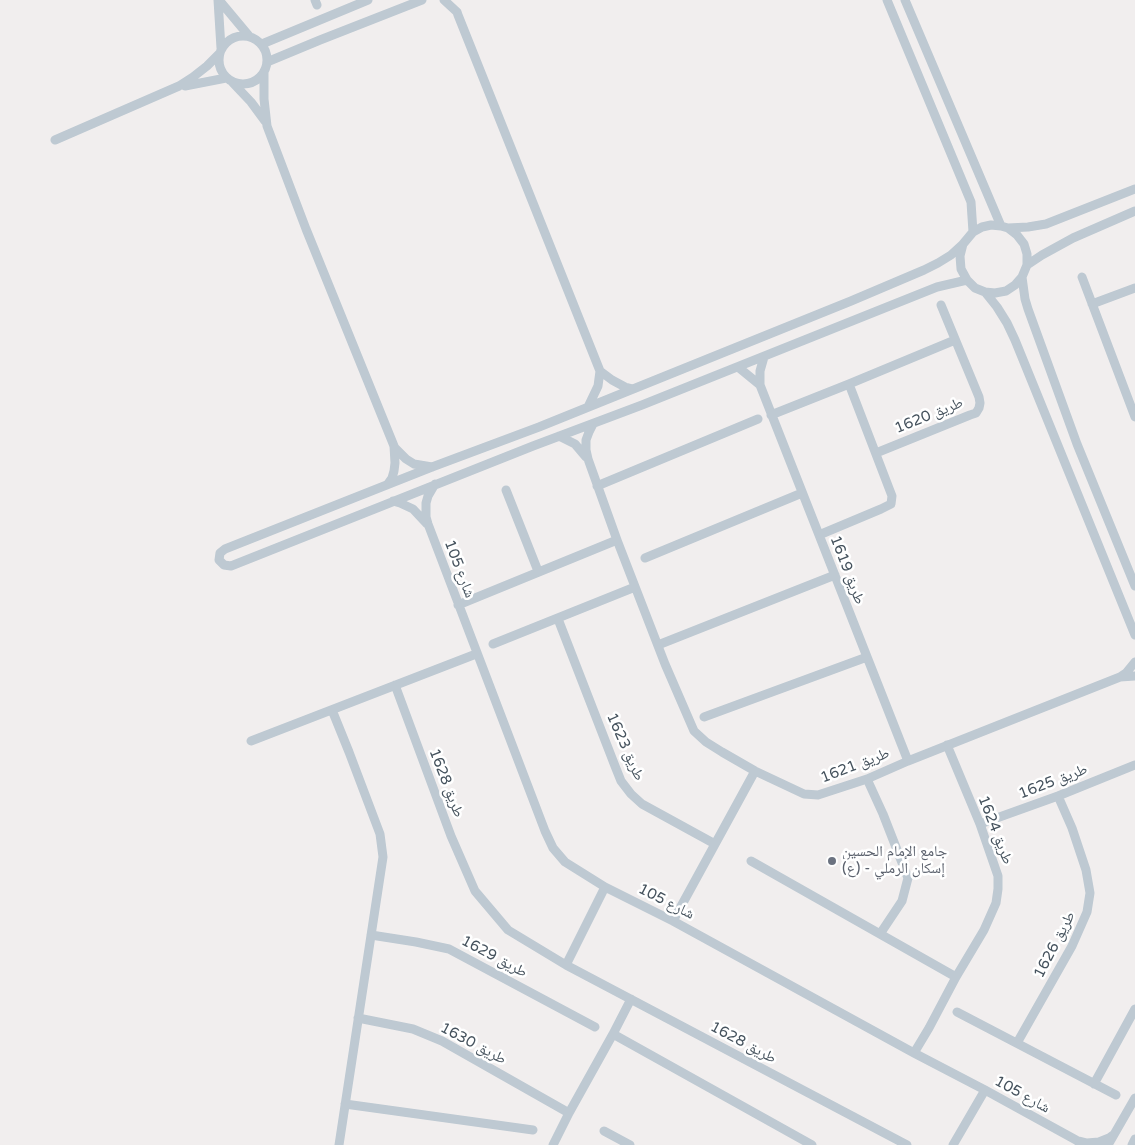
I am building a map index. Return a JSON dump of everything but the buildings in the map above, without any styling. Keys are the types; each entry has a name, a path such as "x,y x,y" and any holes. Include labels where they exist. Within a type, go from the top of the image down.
{"street":[{"path":"218,0 249,36"},
{"path":"218,0 219,67 228,80 251,102 268,126"},
{"path":"262,44 368,0"},
{"path":"163,93 194,83 228,80 237,84 256,81 266,67 320,40 422,0"},
{"path":"444,0 457,12 600,371 618,384 633,389"},
{"path":"457,12 458,0"},
{"path":"887,0 971,202 973,232"},
{"path":"905,0 1004,227 1017,235 1024,244 1027,254 1027,265 1022,277 1006,291 995,293 975,288 967,280 961,269 960,256 963,244"},
{"path":"55,140 179,86 207,66 230,39 242,35 249,36 262,44 266,53 264,99 268,126 306,228 394,446 394,471 387,485"},
{"path":"967,280 937,287 764,357 435,484 231,566 224,565 219,560 220,553 225,549 539,427 924,270 951,255 973,232 982,227 991,225 1028,227 1046,224 1135,189"},
{"path":"1027,265 1073,238 1135,211"},
{"path":"1022,277 1025,298 1041,346 1077,444 1132,574 1135,586"},
{"path":"1082,277 1132,402 1135,418"},
{"path":"1092,304 1135,288"},
{"path":"985,292 997,307 1015,340 1135,635"},
{"name":"طريق 1620","path":"876,453 976,413 979,408 979,397 941,305"},
{"path":"772,415 955,340"},
{"name":"طريق 1619","path":"764,357 760,371 760,385 908,760"},
{"name":"طريق 1619","path":"738,367 760,385"},
{"path":"588,407 598,386 600,371"},
{"path":"819,535 882,510 891,504 892,496 849,384"},
{"path":"597,486 758,419"},
{"name":"طريق 1621","path":"594,424 586,440 588,459 635,587 694,731 706,742 755,771 804,794 818,795 867,779 908,760 1120,677 1135,676"},
{"name":"طريق 1621","path":"558,436 575,444 588,459"},
{"path":"394,446 406,459 414,464 432,467"},
{"name":"شارع 105","path":"435,484 426,503 428,524 545,831 553,848 566,862 606,887 673,921 1079,1142 1093,1143 1104,1141 1113,1135"},
{"path":"506,490 538,571"},
{"path":"645,558 802,493"},
{"name":"شارع 105","path":"393,501 400,502 412,509 428,524"},
{"path":"458,604 617,540"},
{"path":"658,645 835,576"},
{"path":"494,644 635,587"},
{"name":"طريق 1623","path":"558,619 621,781 630,794 642,804 715,844"},
{"path":"251,741 476,654"},
{"path":"704,717 867,657"},
{"name":"طريق 1621","path":"1120,677 1135,662"},
{"name":"طريق 1628","path":"395,685 451,836 475,891 508,930 566,965 907,1145"},
{"path":"332,710 380,834 383,857 339,1145"},
{"name":"طريق 1624","path":"914,1053 984,930 996,903 998,889 998,876 980,824 947,745"},
{"name":"طريق 1625","path":"980,824 1058,796 1135,765"},
{"path":"673,921 755,771"},
{"path":"867,779 908,878 902,901 880,934"},
{"name":"طريق 1626","path":"1017,1043 1072,946 1087,912 1090,893 1086,870 1072,828 1058,796"},
{"path":"751,861 956,977"},
{"path":"566,965 606,887"},
{"name":"طريق 1629","path":"371,935 449,949 596,1028"},
{"path":"553,1145 631,999"},
{"path":"1094,1084 1135,1009"},
{"path":"957,1012 1116,1095"},
{"name":"طريق 1630","path":"358,1018 413,1029 442,1041 569,1112"},
{"path":"613,1034 812,1145"},
{"path":"953,1145 985,1090"},
{"path":"1108,1145 1135,1098"},
{"path":"345,1104 533,1130"},
{"path":"604,1131 630,1145"},
{"path":"1132,1145 1135,1139"}],"place":[{"name":"جامع الإمام الحسين (ع) - إسكان الرملي","path":"832,861"}]}
